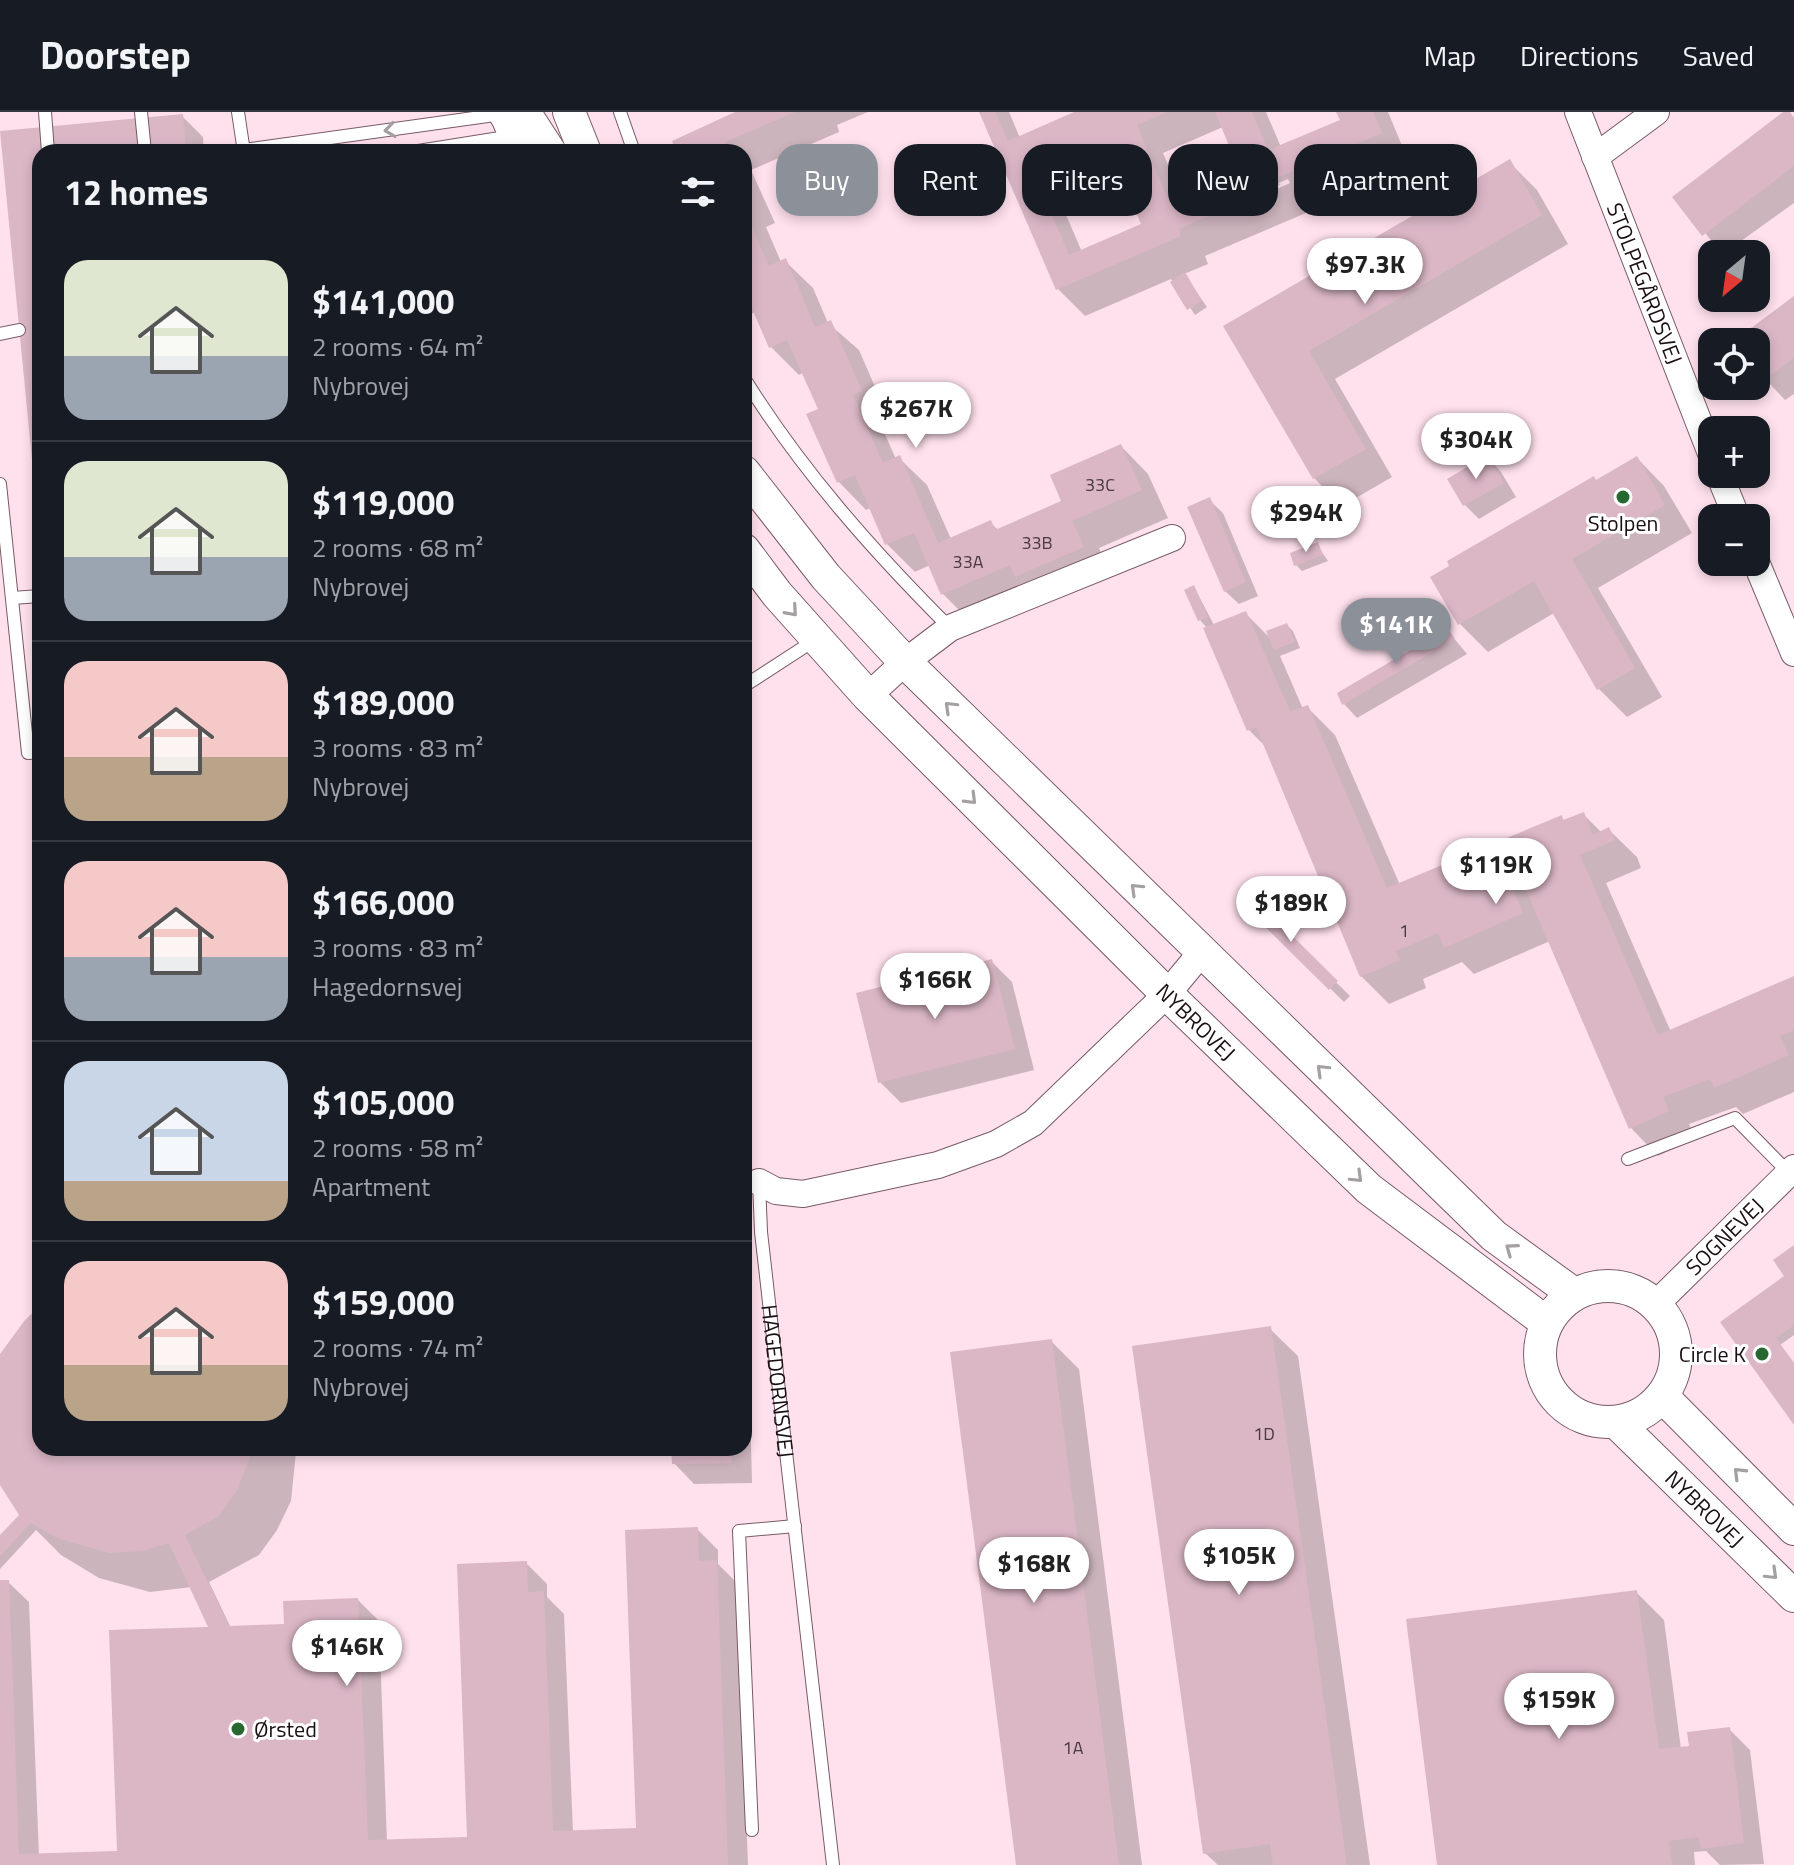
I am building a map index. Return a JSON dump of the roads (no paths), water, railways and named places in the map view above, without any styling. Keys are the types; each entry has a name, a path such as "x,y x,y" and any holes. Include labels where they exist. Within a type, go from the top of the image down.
{"street":[{"path":"569,112 582,144"},
{"name":"STOLPEGÅRDSVEJ","path":"1578,112 1698,420"},
{"path":"1595,157 1656,112"},
{"path":"752,482 826,577 905,662 1494,1236 1574,1294"},
{"path":"868,696 905,662 950,628 1172,538"},
{"name":"NYBROVEJ","path":"752,560 868,696 1167,994 1369,1189 1547,1323"},
{"path":"1762,576 1794,653"},
{"name":"HAGEDORNSVEJ","path":"759,1182 776,1191 803,1194 938,1165 996,1144 1033,1123 1167,994 1201,953"},
{"name":"SOGNEVEJ","path":"1656,1304 1791,1170"},
{"path":"1602,1286 1631,1289 1656,1304 1670,1325 1677,1349 1674,1374 1662,1396 1649,1408 1616,1422 1595,1420 1576,1413 1559,1401 1547,1383 1541,1364 1541,1343 1547,1323 1558,1307 1574,1294 1602,1286"},
{"path":"1662,1396 1794,1529"},
{"name":"NYBROVEJ","path":"1616,1422 1794,1596"}],"lane":[{"path":"45,112 47,144"},
{"path":"141,112 144,144"},
{"path":"238,112 243,144"},
{"path":"620,112 631,144"},
{"path":"326,144 525,127"},
{"path":"448,144 525,127"},
{"path":"0,334 19,330"},
{"path":"752,389 823,491 884,562 950,628"},
{"path":"0,484 28,753 32,753"},
{"path":"12,598 32,597"},
{"path":"752,681 817,639"},
{"path":"1628,1159 1735,1118 1791,1170"},
{"name":"HAGEDORNSVEJ","path":"759,1182 761,1232 833,1865"},
{"path":"752,1830 739,1531 795,1526"}],"place":[{"name":"Stolpen","path":"1623,497"},
{"name":"Circle K","path":"1762,1354"},
{"name":"Ørsted","path":"238,1729"}]}
